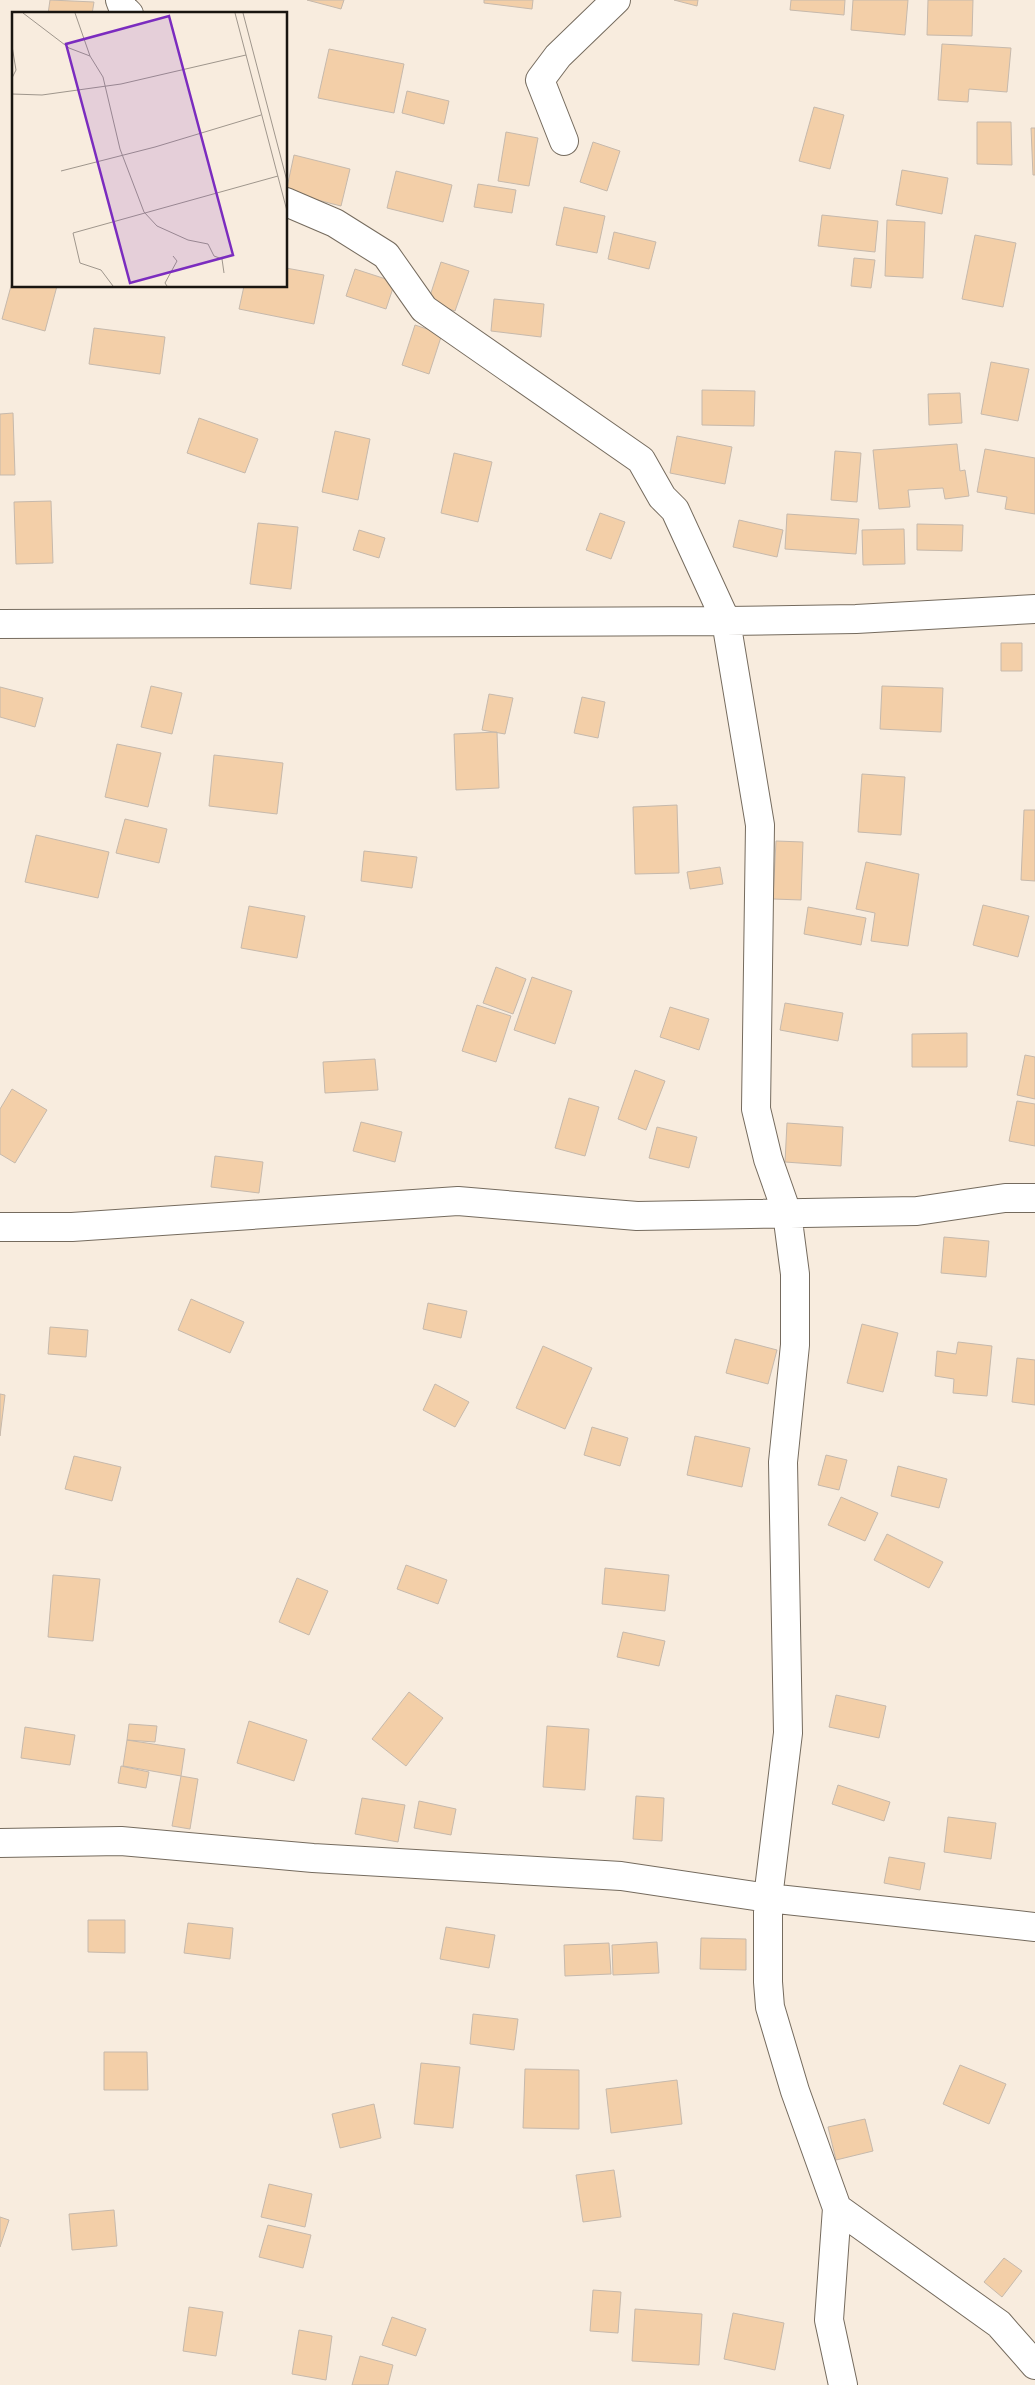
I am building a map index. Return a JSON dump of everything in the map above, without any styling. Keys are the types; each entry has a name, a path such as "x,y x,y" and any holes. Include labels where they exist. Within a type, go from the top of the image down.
{"street":[{"path":"120,0 122,8 127,12"},
{"path":"564,141 540,80 558,56 616,0"},
{"path":"288,203 335,223 386,254 424,309 641,460 662,497 674,510 726,621 760,825 756,1108 765,1150 787,1213 795,1274 795,1345 783,1462 788,1733 768,1898 770,2007 795,2091 836,2208 829,2320 843,2385"},
{"path":"0,624 726,621 856,619 1035,609"},
{"path":"0,1228 72,1226 458,1201 636,1216 917,1211 1005,1198 1035,1198"},
{"path":"0,1843 121,1841 313,1858 621,1876 768,1898 1035,1927"},
{"path":"836,2208 999,2324 1035,2365"}],"building":[{"path":"50,0 94,2 92,12 48,12"},
{"path":"307,0 344,0 341,9"},
{"path":"484,0 533,0 532,9 484,3"},
{"path":"674,0 698,0 697,6"},
{"path":"791,0 845,0 844,15 790,10"},
{"path":"853,0 908,0 905,35 851,30"},
{"path":"928,0 973,0 972,36 927,35"},
{"path":"942,44 1011,48 1007,92 969,89 968,102 938,100"},
{"path":"329,49 404,64 394,113 318,98"},
{"path":"407,91 449,101 444,124 402,113"},
{"path":"814,107 844,115 830,169 799,161"},
{"path":"977,122 1011,122 1012,165 977,164"},
{"path":"1031,128 1035,128 1035,175 1033,175"},
{"path":"506,132 538,138 529,186 498,181"},
{"path":"593,142 620,151 607,191 580,182"},
{"path":"294,155 350,169 341,206 288,193 288,183"},
{"path":"902,170 948,178 942,214 896,205"},
{"path":"396,171 452,185 443,222 387,208"},
{"path":"478,184 516,190 512,213 474,207"},
{"path":"564,207 605,216 597,253 556,245"},
{"path":"822,215 878,221 875,252 818,246"},
{"path":"887,220 925,222 923,278 885,276"},
{"path":"614,232 656,242 649,269 608,259"},
{"path":"975,235 1016,243 1003,307 962,299"},
{"path":"854,258 875,260 871,288 851,286"},
{"path":"441,262 469,271 455,311 428,302"},
{"path":"288,268 324,275 314,324 239,309 244,288 288,288"},
{"path":"355,269 395,282 386,309 346,296"},
{"path":"12,282 12,288 56,288 45,331 2,319"},
{"path":"494,299 544,304 541,337 491,331"},
{"path":"415,325 442,334 429,374 402,365"},
{"path":"94,328 165,337 160,374 89,364"},
{"path":"991,362 1029,369 1018,421 981,414"},
{"path":"702,390 755,391 754,426 702,425"},
{"path":"960,393 962,423 929,425 928,394"},
{"path":"13,413 15,475 0,475 0,414"},
{"path":"199,418 258,439 245,473 187,453"},
{"path":"335,431 370,439 358,500 322,492"},
{"path":"677,436 732,447 725,484 670,473"},
{"path":"957,444 960,471 965,470 969,496 945,499 943,488 908,490 910,507 879,509 873,450"},
{"path":"985,449 1035,458 1035,514 1005,509 1007,497 977,492"},
{"path":"835,451 861,453 857,502 831,500"},
{"path":"454,453 492,462 478,522 441,513"},
{"path":"51,501 53,563 16,564 14,502"},
{"path":"600,513 625,522 611,559 586,550"},
{"path":"787,514 859,519 856,554 785,549"},
{"path":"739,520 783,530 777,557 733,547"},
{"path":"258,523 298,527 291,589 250,584"},
{"path":"917,524 963,525 962,551 917,550"},
{"path":"904,529 905,564 863,565 862,530"},
{"path":"359,530 385,538 379,558 353,550"},
{"path":"1001,643 1022,643 1022,671 1001,671"},
{"path":"151,686 182,693 172,734 141,727"},
{"path":"882,686 943,688 941,732 880,729"},
{"path":"0,687 43,698 35,727 0,717"},
{"path":"489,694 513,698 505,734 482,730"},
{"path":"582,697 605,702 598,738 574,733"},
{"path":"497,732 499,788 456,790 454,734"},
{"path":"117,744 161,753 148,807 105,797"},
{"path":"214,755 283,763 277,814 209,806"},
{"path":"862,774 905,777 901,835 858,832"},
{"path":"677,805 679,873 635,874 633,807"},
{"path":"1024,810 1035,810 1035,881 1021,880"},
{"path":"125,819 167,829 159,863 116,853"},
{"path":"36,835 109,852 98,898 25,882"},
{"path":"776,841 803,842 801,900 773,899"},
{"path":"364,851 417,857 412,888 361,881"},
{"path":"866,862 919,874 908,946 871,941 875,913 856,909"},
{"path":"720,867 723,884 690,889 687,872"},
{"path":"983,905 1029,916 1018,957 973,945"},
{"path":"249,906 305,916 297,958 241,948"},
{"path":"808,907 866,918 861,945 804,934"},
{"path":"496,967 526,979 513,1014 483,1003"},
{"path":"532,977 572,991 555,1044 514,1030"},
{"path":"785,1003 843,1013 838,1041 780,1030"},
{"path":"477,1005 511,1016 496,1062 462,1051"},
{"path":"670,1007 709,1019 699,1050 660,1037"},
{"path":"967,1033 967,1067 912,1067 912,1034"},
{"path":"1025,1055 1035,1057 1035,1099 1017,1095"},
{"path":"375,1059 378,1090 325,1093 323,1062"},
{"path":"635,1070 665,1081 646,1130 618,1119"},
{"path":"12,1089 47,1110 15,1163 0,1154 0,1109"},
{"path":"569,1098 599,1107 585,1156 555,1148"},
{"path":"1017,1101 1035,1104 1035,1146 1009,1141"},
{"path":"361,1122 402,1132 395,1162 353,1151"},
{"path":"787,1123 843,1127 841,1166 785,1162"},
{"path":"657,1127 697,1137 689,1168 649,1158"},
{"path":"215,1156 263,1162 259,1193 211,1187"},
{"path":"944,1237 989,1241 986,1277 941,1273"},
{"path":"191,1299 244,1322 230,1353 178,1330"},
{"path":"428,1303 467,1311 461,1338 423,1329"},
{"path":"862,1324 898,1333 883,1392 847,1383"},
{"path":"50,1327 88,1330 86,1357 48,1354"},
{"path":"735,1339 777,1350 768,1384 726,1373"},
{"path":"958,1342 992,1346 987,1396 953,1393 954,1379 935,1376 937,1351 956,1354"},
{"path":"543,1346 592,1368 565,1429 516,1408"},
{"path":"1017,1358 1035,1360 1035,1405 1012,1402"},
{"path":"435,1384 469,1402 455,1427 423,1410"},
{"path":"0,1394 5,1395 0,1436"},
{"path":"592,1427 628,1438 620,1466 584,1455"},
{"path":"695,1436 750,1448 742,1487 687,1475"},
{"path":"826,1455 847,1460 839,1490 818,1485"},
{"path":"74,1456 121,1467 112,1501 65,1489"},
{"path":"898,1466 947,1479 939,1508 891,1496"},
{"path":"841,1497 878,1513 865,1541 828,1525"},
{"path":"887,1534 943,1562 929,1588 874,1560"},
{"path":"406,1565 447,1580 438,1604 397,1589"},
{"path":"605,1568 669,1575 665,1611 602,1604"},
{"path":"53,1575 100,1579 93,1641 48,1637"},
{"path":"297,1578 328,1591 309,1635 279,1622"},
{"path":"623,1632 665,1641 659,1666 617,1657"},
{"path":"409,1692 443,1718 406,1766 372,1739"},
{"path":"836,1695 886,1706 879,1738 829,1727"},
{"path":"249,1721 307,1740 294,1781 237,1763"},
{"path":"129,1724 157,1726 155,1742 127,1740"},
{"path":"547,1726 589,1729 585,1790 543,1787"},
{"path":"25,1727 75,1735 70,1765 21,1758"},
{"path":"127,1740 185,1749 181,1776 123,1766"},
{"path":"121,1766 149,1772 146,1788 118,1783"},
{"path":"181,1776 198,1779 190,1829 172,1826"},
{"path":"838,1785 890,1802 884,1821 832,1804"},
{"path":"636,1796 664,1798 662,1841 633,1839"},
{"path":"362,1798 405,1805 398,1842 355,1834"},
{"path":"419,1801 456,1809 451,1835 414,1828"},
{"path":"948,1817 996,1823 991,1859 944,1852"},
{"path":"889,1857 925,1863 920,1890 884,1883"},
{"path":"88,1920 125,1920 125,1953 88,1952"},
{"path":"188,1923 233,1928 230,1959 184,1953"},
{"path":"446,1927 495,1935 489,1968 440,1959"},
{"path":"701,1938 746,1939 746,1970 700,1969"},
{"path":"657,1942 659,1973 613,1975 612,1945"},
{"path":"609,1943 611,1974 565,1976 564,1945"},
{"path":"473,2014 518,2019 514,2050 470,2044"},
{"path":"104,2052 147,2052 148,2090 104,2090"},
{"path":"421,2063 460,2067 453,2128 414,2124"},
{"path":"960,2065 1006,2084 989,2124 943,2104"},
{"path":"525,2069 579,2070 579,2129 523,2128"},
{"path":"677,2080 682,2124 611,2133 606,2089"},
{"path":"374,2104 381,2138 340,2148 332,2114"},
{"path":"865,2119 873,2151 836,2160 828,2127"},
{"path":"614,2170 621,2217 583,2222 576,2175"},
{"path":"269,2184 312,2194 305,2227 261,2217"},
{"path":"114,2210 117,2246 72,2250 69,2214"},
{"path":"0,2217 9,2220 0,2247"},
{"path":"268,2225 311,2235 303,2268 259,2257"},
{"path":"1004,2258 1022,2271 1002,2297 984,2282"},
{"path":"593,2290 621,2292 618,2333 590,2331"},
{"path":"189,2307 223,2312 216,2356 183,2351"},
{"path":"635,2309 702,2314 699,2365 632,2361"},
{"path":"733,2313 784,2323 775,2370 724,2359"},
{"path":"392,2317 426,2329 416,2356 382,2345"},
{"path":"299,2330 332,2336 326,2380 292,2374"},
{"path":"360,2356 393,2365 388,2385 352,2385"}]}
